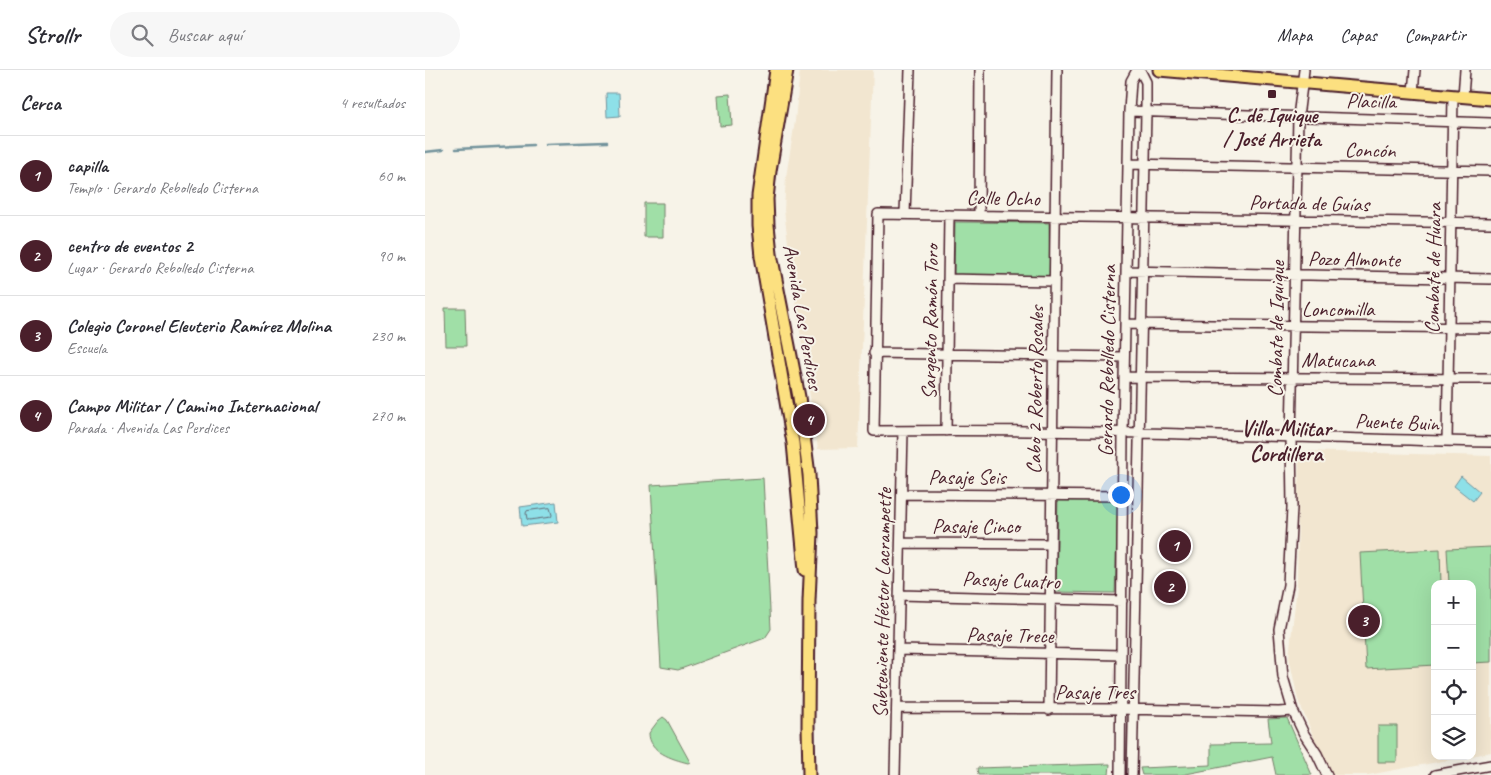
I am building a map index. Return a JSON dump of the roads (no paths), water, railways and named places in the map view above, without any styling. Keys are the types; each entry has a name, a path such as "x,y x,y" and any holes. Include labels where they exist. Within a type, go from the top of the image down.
{"main road":[{"name":"Avenida Las Perdices","path":"776,70 758,196 758,226 761,256 793,443 809,601"},
{"name":"Avenida Las Perdices","path":"787,70 767,199 771,254 799,397 807,460 812,533 809,601 809,775"},
{"path":"1159,70 1491,99"}],"street":[{"path":"905,214 909,70"},
{"path":"979,215 980,70"},
{"name":"Cabo 2 Roberto Rosales","path":"1049,710 1057,70"},
{"name":"Gerardo Rebolledo Cisterna","path":"1120,775 1122,496 1129,111 1131,81 1139,70 1146,82 1146,112 1133,775"},
{"name":"Combate de Iquique","path":"1304,70 1298,117 1295,326 1291,437 1291,557 1284,612 1279,629 1283,677 1293,711 1303,734 1317,754 1327,775"},
{"path":"1413,92 1415,70"},
{"name":"Combate de Huara","path":"1447,442 1453,120 1465,70"},
{"name":"Placilla","path":"1129,111 1491,122"},
{"name":"Concón","path":"1128,164 1491,171"},
{"name":"Calle Ocho","path":"874,353 878,214 1127,217"},
{"name":"Sargento Ramón Toro","path":"946,431 949,215"},
{"name":"Portada de Guías","path":"1127,217 1491,223"},
{"name":"Pozo Almonte","path":"1126,271 1491,279"},
{"path":"948,279 1054,281"},
{"name":"Loncomilla","path":"1125,324 1491,328"},
{"path":"874,353 1124,358"},
{"name":"Puente Buin","path":"874,353 874,431 1052,432 1491,442"},
{"name":"Matucana","path":"1124,377 1491,379"},
{"name":"Subteniente Héctor Lacrampette","path":"895,775 902,543 903,431"},
{"name":"Pasaje Seis","path":"903,494 1122,496"},
{"name":"Pasaje Cinco","path":"902,543 1051,544"},
{"name":"Pasaje Cuatro","path":"900,595 1122,601"},
{"name":"Pasaje Trece","path":"899,650 1121,656"},
{"name":"Pasaje Tres","path":"897,708 1293,711"},
{"path":"1435,775 1464,772 1491,765"}],"water":[{"path":"606,93 619,93 620,116 607,117"},
{"path":"1461,476 1480,492 1473,501 1454,486"},
{"path":"556,502 558,522 522,526 520,507"}],"waterway":[{"path":"546,144 607,142"},
{"path":"456,149 533,145"},
{"path":"425,152 443,150"}],"place":[{"name":"C. de Iquique / José Arrieta","path":"1272,94"},
{"name":"Campo Militar / Camino Internacional","path":"809,420"},
{"name":"capilla","path":"1175,546"},
{"name":"centro de eventos 2","path":"1170,587"},
{"name":"Colegio Coronel Eleuterio Ramírez Molina","path":"1364,621"}],"district":[{"name":"Villa Militar Cordillera","path":"1286,440"}]}
